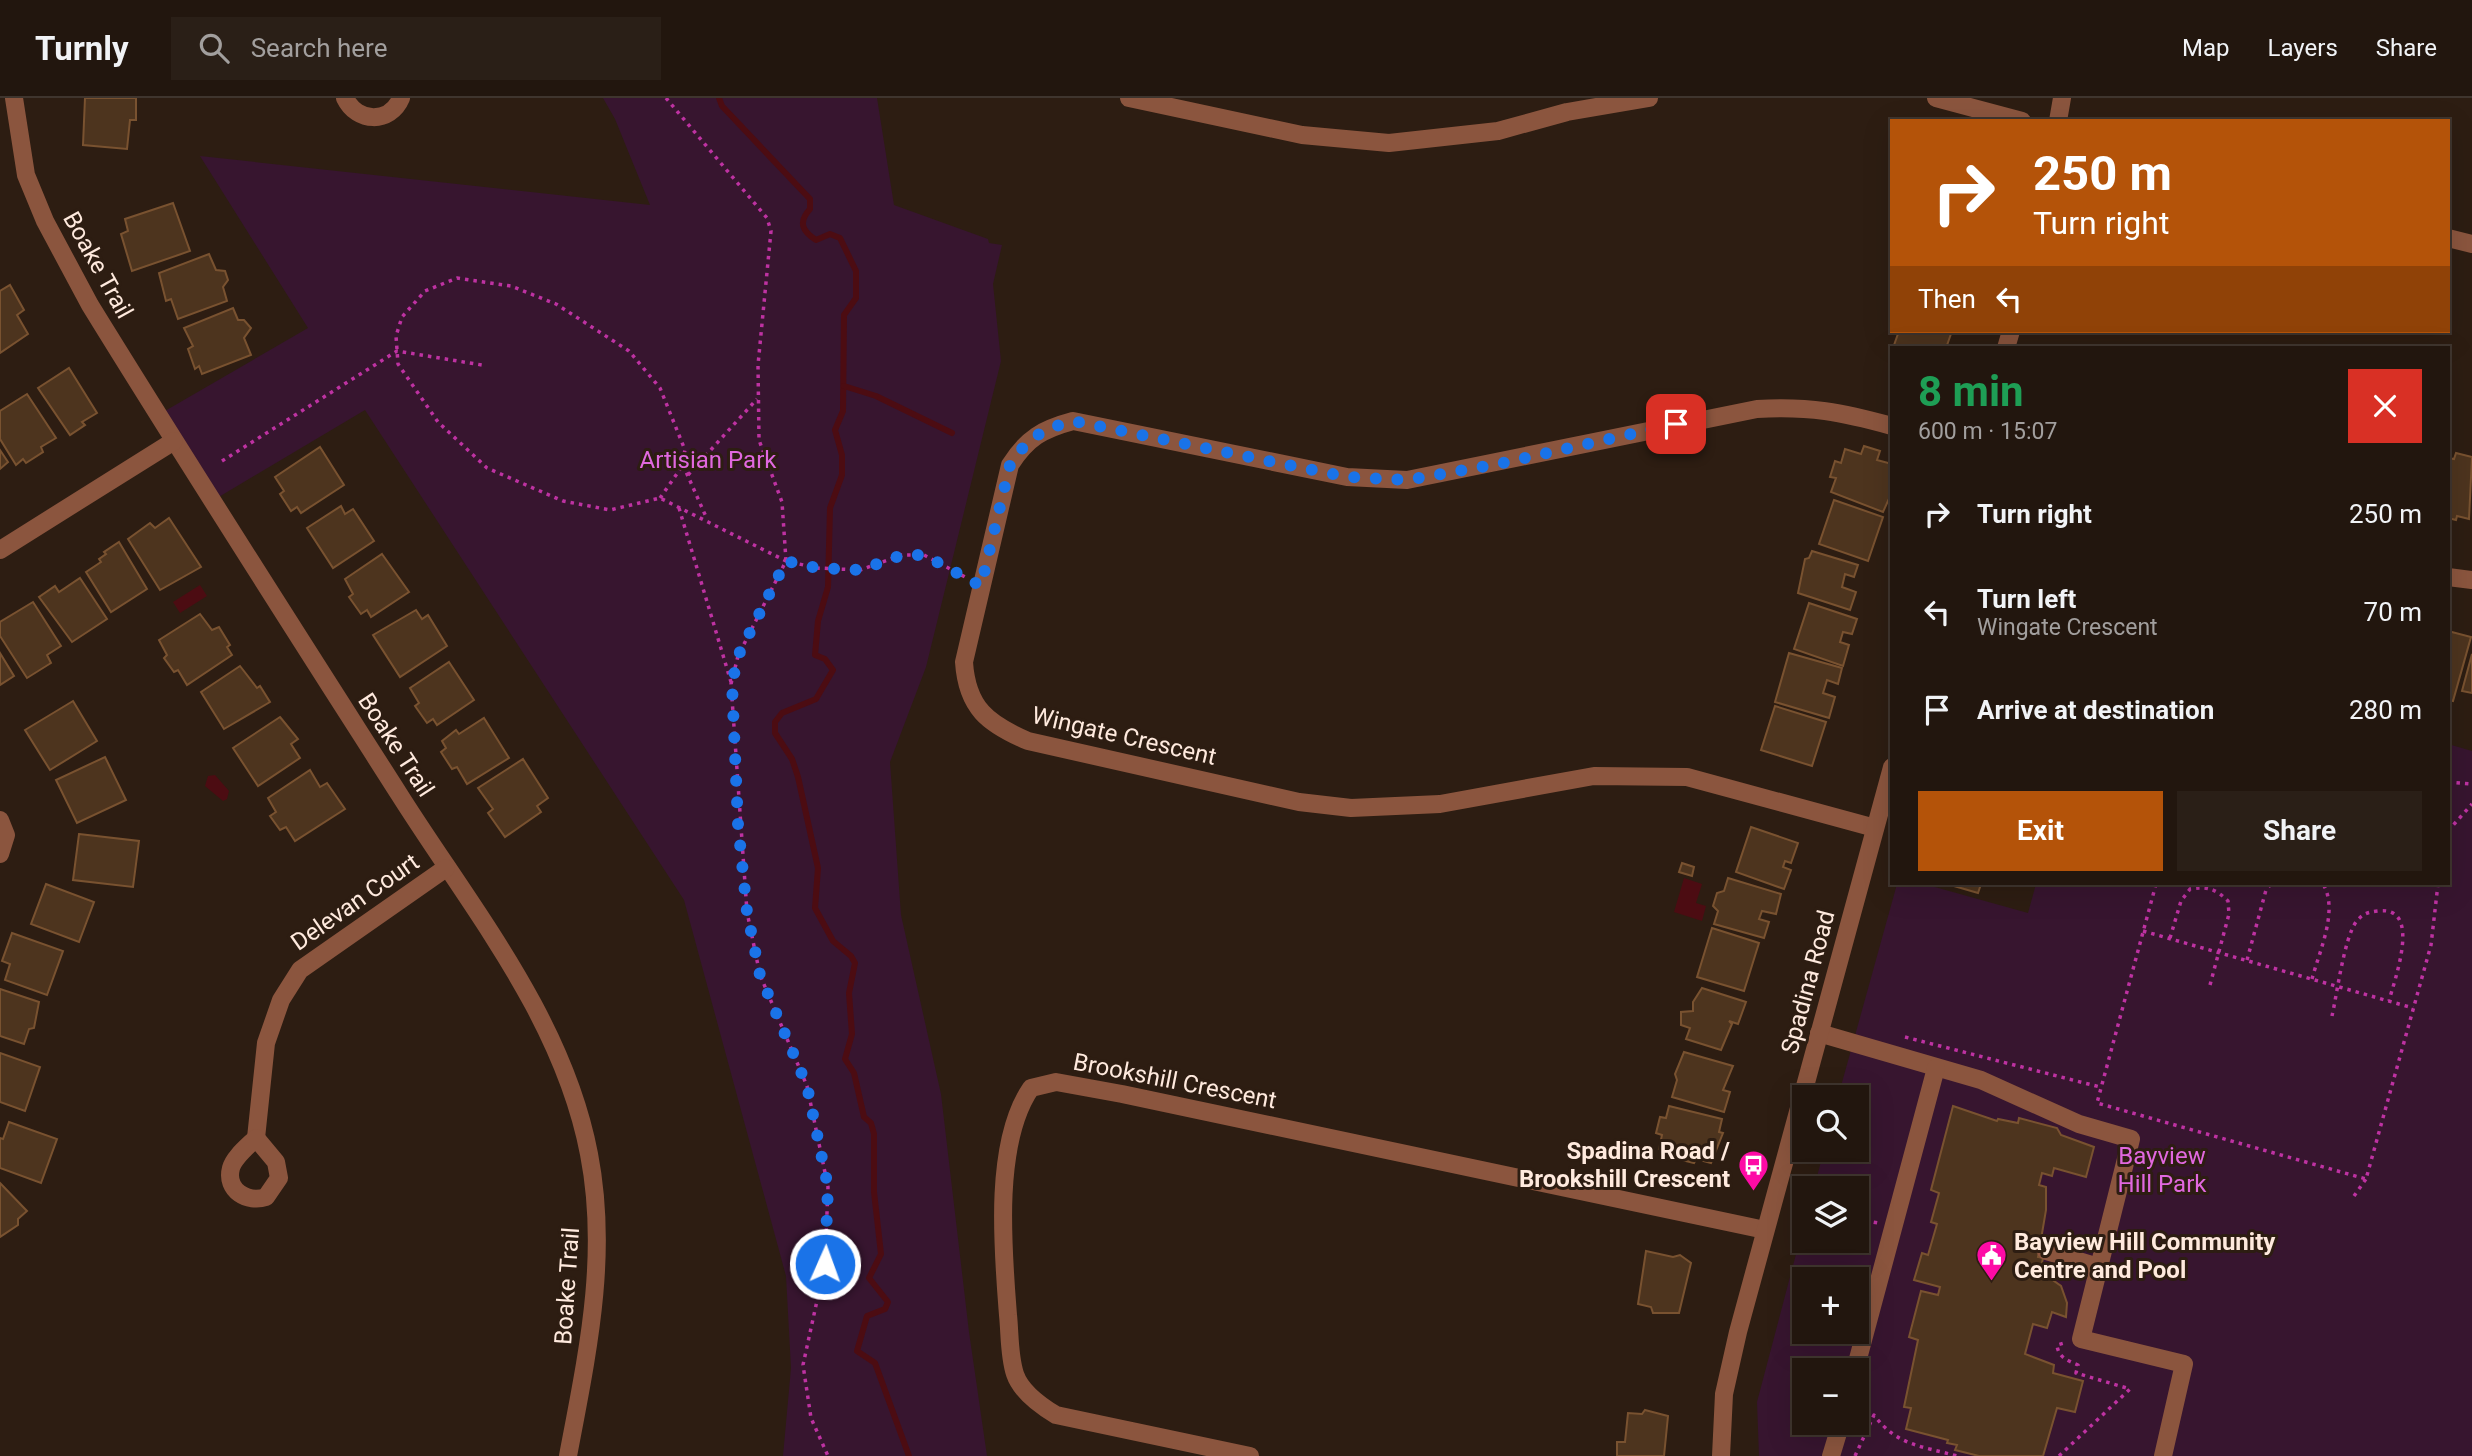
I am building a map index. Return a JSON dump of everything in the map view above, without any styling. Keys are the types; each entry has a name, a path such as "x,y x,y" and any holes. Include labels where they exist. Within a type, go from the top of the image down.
{"street":[{"name":"Boake Trail","path":"14,98 8,121 26,175 44,221 89,305 446,868 516,972 552,1038 580,1115 589,1155 599,1246 594,1318 568,1456"},
{"path":"345,98 359,114 372,118 385,116 401,98"},
{"path":"1129,98 1302,135 1389,143 1498,131 1567,112 1649,98"},
{"path":"1936,98 2015,119"},
{"path":"2058,119 2062,98"},
{"path":"2450,238 2472,244"},
{"name":"Wingate Crescent","path":"1875,828 1687,777 1594,776 1440,804 1351,808 1299,802 1028,741 998,728 979,711 966,682 964,662 1010,465 1019,450 1045,429 1073,421 1347,477 1407,480 1498,464 1702,418 1757,410 1797,407 1834,410 1890,425"},
{"path":"0,550 174,441"},
{"path":"2450,577 2472,580"},
{"name":"Spadina Road","path":"1721,1456 1724,1394 1765,1230 1890,775"},
{"path":"0,820 6,835 0,854"},
{"name":"Delevan Court","path":"256,1138 266,1042 281,1000 300,970 446,868"},
{"path":"1819,1033 1981,1080 2079,1124 2131,1139 2081,1339 2184,1364 2163,1456"},
{"path":"1858,1358 1936,1068"},
{"name":"Brookshill Crescent","path":"1250,1456 1056,1415 1038,1404 1015,1375 1003,1253 1004,1192 1017,1114 1031,1088 1056,1082 1122,1094 1765,1230"},
{"path":"2046,1251 2099,1267"},
{"path":"1831,1456 1837,1435"}],"path":[{"path":"666,98 767,218 771,232 758,365 759,440 782,502 786,561 738,656 732,684"},
{"path":"660,498 682,463 685,450 680,430 660,388 629,351 556,304 511,286 457,278 425,291 402,317 396,336 398,363 438,422 487,467 563,501 610,510 660,498 786,561 817,568 860,570 902,555 924,555 981,586"},
{"path":"222,461 397,351 482,365"},
{"path":"688,475 758,398"},
{"path":"682,463 708,521"},
{"path":"679,507 732,684 747,912 760,975 807,1086 828,1187 825,1264 803,1365 811,1418 828,1456"},
{"path":"2450,782 2472,784"},
{"path":"2450,827 2472,804"},
{"path":"2156,885 2097,1103 2366,1179"},
{"path":"2246,960 2266,890 2270,885"},
{"path":"2312,979 2330,911 2329,892 2324,885"},
{"path":"2354,1196 2366,1179 2431,945 2438,885"},
{"path":"2169,938 2180,901 2190,889 2202,887 2217,890 2228,901 2229,914 2210,985"},
{"path":"2332,1016 2354,924 2366,912 2385,910 2398,918 2404,932 2389,1001"},
{"path":"2143,931 2413,1008"},
{"path":"1892,1033 2100,1087"},
{"path":"2059,1456 2130,1389 2076,1373 2078,1365 2065,1359 2057,1345 2081,1339"},
{"path":"1855,1456 1874,1415 1887,1432 1898,1440 1957,1456"}],"green space":[{"name":"Artisian Park","path":"603,98 877,98 894,205 988,239 989,243 1002,245 993,284 1001,361 926,667 890,762 901,915 941,1094 969,1332 987,1456 783,1456 791,1368 786,1276 684,900 365,410 212,501 158,415 308,328 200,156 650,205 615,119"},
{"name":"Bayview Hill Park","path":"2450,745 2472,751 2472,1456 1759,1456 1757,1402 1792,1269 1792,1344 1869,1344 1869,1267 1793,1267 1796,1253 1869,1253 1869,1176 1817,1176 1821,1162 1869,1162 1869,1085 1841,1085 1897,885 1928,885 2028,913 2036,885 2450,885"}],"shaded area":[{"path":"200,585 207,596 180,613 173,602"},
{"path":"215,775 229,791 227,799 223,801 205,786 208,776"},
{"path":"1684,878 1702,884 1696,903 1706,906 1702,921 1674,912"}],"building":[{"path":"85,98 136,98 136,120 130,120 127,149 83,145"},
{"path":"173,203 190,251 132,271 121,234 128,231 125,219"},
{"path":"209,254 216,270 225,271 228,280 223,287 227,301 178,319 171,299 166,301 159,273"},
{"path":"10,285 24,310 17,315 28,334 0,353 0,291"},
{"path":"233,308 238,320 244,320 251,328 244,338 251,355 202,374 199,366 195,369 188,349 193,346 184,328"},
{"path":"1898,333 1951,333 1947,346 1894,346"},
{"path":"69,368 97,413 82,422 85,425 70,435 38,388"},
{"path":"27,394 56,438 41,447 43,452 26,463 23,459 16,465 0,439 0,411"},
{"path":"1864,446 1880,451 1877,460 1890,463 1890,496 1883,512 1831,492 1836,478 1830,477 1835,461 1841,463 1845,449 1861,454"},
{"path":"320,447 344,485 301,513 297,507 291,511 280,494 284,491 275,477"},
{"path":"0,450 8,462 0,469"},
{"path":"2456,453 2472,457 2469,519 2457,516 2456,520 2450,518 2450,458 2454,459"},
{"path":"1834,500 1883,517 1868,561 1819,544"},
{"path":"341,506 345,514 353,509 374,541 333,568 307,528"},
{"path":"169,518 201,567 160,590 128,539 150,523 155,528"},
{"path":"119,542 147,589 111,612 86,572 101,562 99,559 106,554 104,552"},
{"path":"1812,551 1858,565 1854,577 1845,574 1842,587 1856,592 1850,610 1798,593 1805,559 1809,558"},
{"path":"382,554 409,592 371,617 367,610 361,614 349,597 353,594 345,579"},
{"path":"80,578 107,619 72,642 39,597 55,586 59,592"},
{"path":"33,602 61,646 47,655 51,663 27,678 0,636 0,622"},
{"path":"1809,603 1857,619 1852,634 1843,632 1840,642 1849,645 1843,666 1794,649"},
{"path":"416,610 422,619 428,615 447,646 400,677 373,635"},
{"path":"200,614 212,630 219,627 230,645 227,647 232,655 187,685 178,670 174,672 164,658 167,655 159,640"},
{"path":"2450,632 2471,637 2453,701 2450,700"},
{"path":"0,653 14,676 0,685"},
{"path":"1789,653 1842,668 1838,684 1827,680 1823,693 1835,697 1829,718 1775,702"},
{"path":"2472,654 2472,693 2462,691"},
{"path":"449,662 474,700 437,725 433,719 427,723 415,706 419,703 410,688"},
{"path":"240,666 257,688 260,686 270,702 224,729 201,692"},
{"path":"73,701 97,741 50,770 25,730"},
{"path":"1775,706 1826,722 1812,766 1761,750"},
{"path":"280,717 298,739 291,744 300,758 258,786 233,748"},
{"path":"484,718 509,758 467,784 457,767 452,769 441,752 446,748 442,741 456,730 459,734"},
{"path":"105,757 126,800 77,823 56,780"},
{"path":"523,759 548,798 537,806 541,812 505,837 488,813 493,809 478,788"},
{"path":"310,770 320,787 327,783 345,809 295,841 286,827 280,830 270,816 276,812 268,798"},
{"path":"1751,827 1798,843 1791,863 1785,861 1783,867 1791,870 1784,889 1736,872"},
{"path":"79,834 139,841 133,887 73,880"},
{"path":"1682,863 1694,867 1692,876 1679,872"},
{"path":"1728,878 1781,894 1776,914 1762,911 1759,919 1769,922 1764,938 1714,924 1718,911 1713,906 1717,893 1724,891"},
{"path":"46,884 94,902 79,942 31,924"},
{"path":"1950,885 1981,885 1978,893"},
{"path":"1712,928 1759,943 1744,991 1697,977"},
{"path":"12,933 63,951 47,995 5,980 10,964 2,961"},
{"path":"1702,988 1746,1002 1738,1024 1729,1021 1732,1024 1721,1050 1686,1039 1690,1028 1681,1025 1681,1012 1693,1011 1693,1002"},
{"path":"0,989 39,1002 34,1028 29,1029 24,1044 0,1036"},
{"path":"1684,1052 1733,1066 1723,1090 1730,1092 1724,1112 1672,1097 1677,1080 1675,1074"},
{"path":"0,1053 40,1067 25,1111 0,1102"},
{"path":"1669,1106 1722,1119 1719,1132 1723,1133 1711,1163 1696,1159 1694,1163 1674,1158 1675,1154 1659,1149 1662,1135 1656,1133 1660,1117 1666,1118"},
{"name":"Bayview Hill Community Centre and Pool","path":"1953,1106 1997,1121 2018,1123 2019,1118 2057,1128 2061,1135 2094,1147 2086,1177 2054,1168 2052,1176 2042,1173 2039,1185 2046,1187 2046,1210 2038,1257 2043,1258 2040,1271 2061,1286 2067,1303 2066,1317 2052,1312 2047,1328 2033,1324 2025,1354 2054,1365 2053,1373 2083,1381 2075,1412 2057,1408 2043,1456 1979,1456 1955,1450 1957,1445 1947,1443 1948,1440 1906,1429 1911,1408 1904,1407 1918,1340 1909,1337 1921,1291 1938,1295 1940,1287 1914,1280 1922,1253 1928,1255 1937,1224 1931,1222 1939,1193 1931,1190"},
{"path":"9,1122 57,1139 41,1183 0,1168 0,1138 3,1139"},
{"path":"0,1183 27,1211 18,1219 18,1225 0,1237"},
{"path":"1646,1251 1673,1257 1680,1255 1691,1263 1679,1313 1653,1313 1651,1307 1638,1304"},
{"path":"1645,1410 1668,1416 1664,1456 1617,1456 1617,1442 1625,1442 1628,1413 1642,1414"}],"waterway":[{"path":"719,98 722,106 810,199 810,209 803,222 807,233 816,240 830,234 840,238 856,271 856,298 844,315 843,411 835,430 842,455 842,475 830,508 828,587 818,621 815,655 825,659 833,670 816,699 782,713 775,722 775,733 792,759 798,777 818,868 815,908 833,941 851,956 855,963 849,993 852,1034 845,1059 854,1073 864,1117 871,1123 874,1134 874,1192 881,1254 869,1278 888,1302 885,1309 867,1316 857,1351 875,1363 909,1456"},
{"path":"844,386 876,396 952,433"}],"place":[{"name":"Spadina Road / Brookshill Crescent","path":"1753,1192"},
{"name":"Bayview Hill Community Centre and Pool","path":"1991,1283"}],"route":[{"path":"825,1264 828,1187 807,1086 760,975 747,912 738,824 732,684 738,656 786,561 817,568 860,570 902,555 924,555 981,586 1010,465 1019,450 1045,429 1073,421 1347,477 1407,480 1498,464 1676,424"}]}
